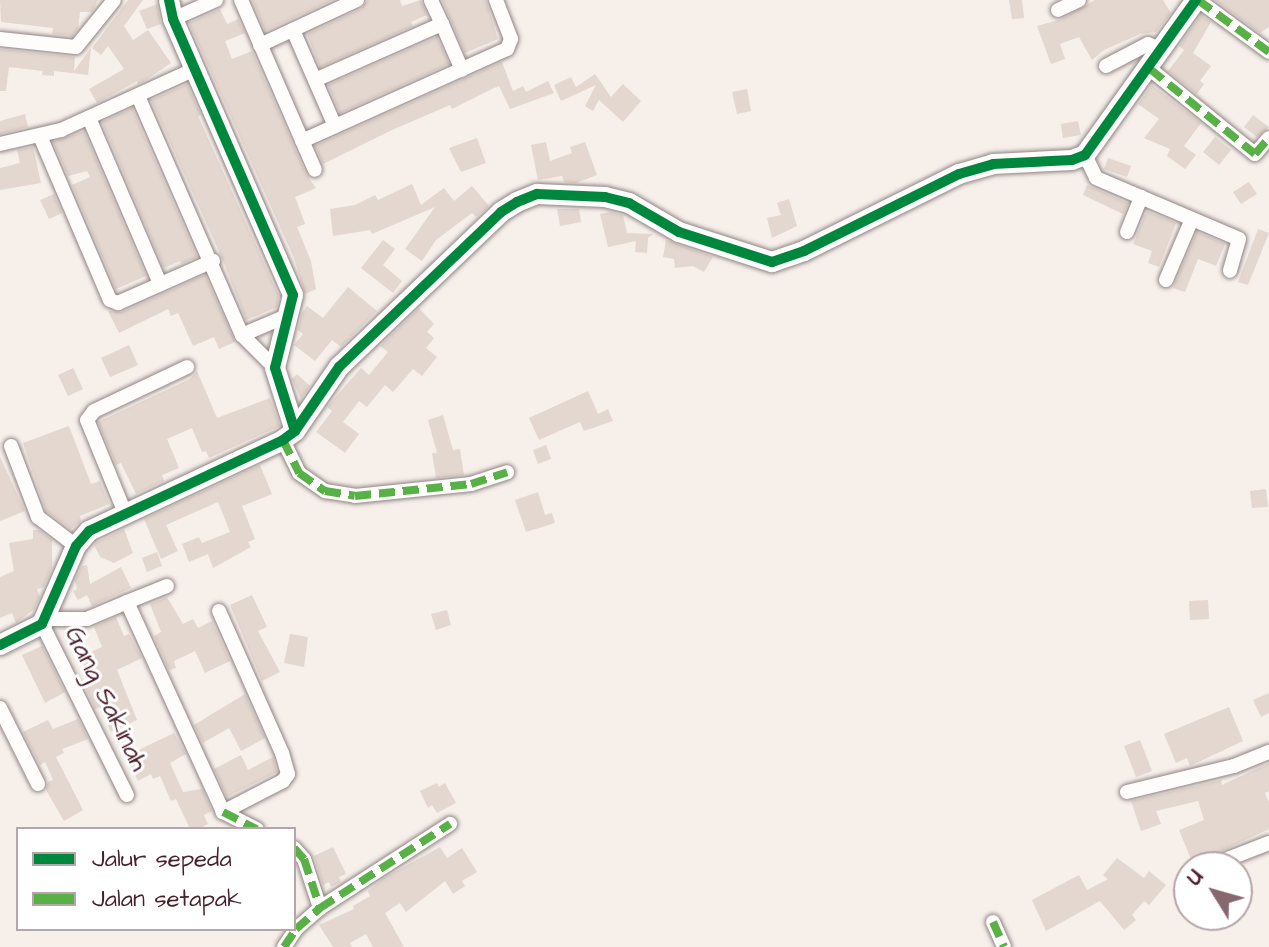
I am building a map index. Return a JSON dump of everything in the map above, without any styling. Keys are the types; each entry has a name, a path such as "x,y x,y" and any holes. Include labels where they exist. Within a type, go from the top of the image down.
{"street":[{"path":"0,39 76,47 114,0"},
{"path":"216,0 171,10 290,284 293,295 291,314 275,368 299,473 325,491 355,496 471,484 507,472"},
{"path":"241,0 315,170"},
{"path":"260,45 357,0"},
{"path":"431,0 462,70"},
{"path":"302,141 462,70 510,44 511,39 496,0"},
{"path":"1058,10 1079,0"},
{"path":"44,621 76,546 89,531 289,435 339,367 376,330 501,212 537,194 605,197 629,203 679,232 772,262 804,251 959,174 993,164 1072,160 1085,155 1197,0 1269,52"},
{"path":"315,80 442,24"},
{"path":"293,30 335,126"},
{"path":"1106,66 1148,44 1162,50"},
{"path":"0,144 40,136 89,118 195,69"},
{"path":"1150,69 1255,154 1269,138"},
{"path":"138,96 213,261 242,335 275,368"},
{"path":"89,118 160,284"},
{"path":"40,136 107,297 118,303 213,261"},
{"path":"1085,155 1093,176 1239,239 1230,271"},
{"path":"1127,232 1141,197"},
{"path":"1166,280 1192,219"},
{"path":"242,335 291,314"},
{"path":"125,513 87,420 94,411 187,367"},
{"path":"11,446 38,517 76,546"},
{"path":"1,641 44,621 87,619 167,586"},
{"path":"127,602 223,812 253,827"},
{"path":"219,611 282,753 288,774 283,781 223,812"},
{"name":"Gang Sakinah","path":"44,621 127,795"},
{"path":"0,708 38,784"},
{"path":"1127,792 1234,766 1269,752"},
{"path":"296,929 320,908 450,824"},
{"path":"1248,851 1269,843"},
{"path":"296,850 304,859 320,908"},
{"path":"993,922 1004,947"}],"building":[{"path":"0,0 98,0 92,12 80,12 78,29 72,36 52,34 53,28 1,22"},
{"path":"128,0 143,0 124,26 133,40 148,30 171,63 143,82 138,84 137,81 97,103 89,89 124,69 108,46 101,55 92,48"},
{"path":"252,0 333,0 265,31"},
{"path":"367,0 400,0 402,6 421,0 427,15 411,22 413,26 320,67 307,34 361,9"},
{"path":"442,0 486,0 498,39 465,53"},
{"path":"1009,0 1022,0 1024,18 1012,19"},
{"path":"1095,0 1163,0 1171,13 1156,32 1140,34 1104,50 1092,60 1079,37 1060,44 1065,59 1051,64 1037,26 1062,19"},
{"path":"1215,0 1269,0 1269,27 1260,33"},
{"path":"157,4 161,24 147,29 139,11"},
{"path":"220,9 227,24 238,19 245,33 225,41 232,59 252,51 306,174 316,188 295,197 305,224 297,227 311,261 316,289 305,294 294,258 189,23"},
{"path":"1201,15 1211,22 1193,53 1211,66 1200,81 1204,84 1197,94 1168,71 1184,50 1179,46"},
{"path":"437,37 449,64 340,113 328,85"},
{"path":"91,48 88,75 54,71 54,76 42,75 43,71 9,67 6,91 0,91 0,49 75,57 74,71"},
{"path":"502,62 513,91 523,86 526,92 548,81 554,93 510,109 499,86 452,109 450,105 392,130 323,164 315,146"},
{"path":"595,74 611,97 623,84 641,101 623,122 599,100 593,111 585,106 596,85 561,101 554,85 571,77 576,87"},
{"path":"187,84 201,115 198,116 279,296 277,307 246,320 222,258 151,100"},
{"path":"1152,85 1201,123 1184,146 1196,155 1185,169 1167,156 1170,149 1144,138 1159,119 1138,104"},
{"path":"747,89 751,111 737,114 732,92"},
{"path":"132,108 197,257 181,264 180,261 164,268 102,122"},
{"path":"25,114 28,127 0,134 0,121"},
{"path":"1253,115 1269,127 1257,137 1244,127"},
{"path":"1078,121 1081,135 1063,138 1061,124"},
{"path":"84,131 146,276 116,289 72,185 90,177 87,171 68,176 53,142"},
{"path":"1215,137 1231,150 1219,165 1203,152"},
{"path":"477,138 486,163 461,172 449,148"},
{"path":"546,142 550,161 572,153 570,147 585,142 597,175 576,183 564,182 562,176 538,180 531,145"},
{"path":"33,147 41,183 0,190 0,168 20,163 17,150"},
{"path":"1108,158 1131,166 1127,177 1104,169"},
{"path":"1249,182 1257,194 1241,204 1233,192"},
{"path":"412,184 421,205 444,188 454,201 472,186 489,206 476,217 472,213 436,240 422,261 405,249 435,207 372,234 370,230 333,236 330,209 355,205 375,195 378,200"},
{"path":"1087,185 1128,203 1123,214 1083,195"},
{"path":"54,194 62,213 49,219 40,200"},
{"path":"789,199 797,226 772,238 767,218 781,215 777,203"},
{"path":"557,209 579,209 581,222 560,226"},
{"path":"1147,211 1176,223 1159,267 1148,263 1152,251 1133,244"},
{"path":"611,212 623,215 627,233 653,234 648,238 647,253 635,252 636,241 608,247 600,214"},
{"path":"1258,229 1269,233 1248,285 1238,282"},
{"path":"1197,232 1225,244 1216,266 1198,259 1185,292 1173,288"},
{"path":"383,240 395,249 383,265 402,281 393,293 361,268"},
{"path":"666,240 713,257 704,272 693,266 675,268 674,259 663,257"},
{"path":"205,275 235,342 219,349 214,337 193,346 178,313 171,316 168,309 119,333 108,311 122,312"},
{"path":"348,287 377,311 341,347 332,340 315,361 294,345 303,334 298,330 302,313 307,306 323,318"},
{"path":"419,308 434,324 427,332 434,338 426,348 437,357 422,376 413,369 393,392 385,385 367,407 359,401 343,422 359,434 345,453 316,432 332,411 327,407 361,368 369,375 388,352 380,346"},
{"path":"129,345 138,365 110,377 101,358"},
{"path":"73,368 83,389 68,396 58,375"},
{"path":"197,371 217,418 270,398 280,426 209,458 206,451 202,452 192,428 167,439 179,468 162,475 164,481 136,494 121,463 116,465 98,422 190,379"},
{"path":"297,374 310,386 301,399 292,379"},
{"path":"588,391 598,414 608,409 613,421 584,431 580,422 539,440 529,418"},
{"path":"443,415 453,450 460,449 464,475 436,478 432,453 437,453 428,420"},
{"path":"69,426 91,484 100,481 109,504 80,516 81,521 71,529 46,511 23,443"},
{"path":"546,445 551,459 538,464 533,450"},
{"path":"0,457 25,511 0,521"},
{"path":"260,465 272,494 242,506 255,539 248,542 251,547 213,568 208,554 189,562 182,544 199,537 202,543 230,532 218,502 166,525 178,551 161,559 144,519"},
{"path":"1266,489 1268,507 1252,508 1250,491"},
{"path":"538,492 545,515 552,513 555,523 526,532 515,500"},
{"path":"124,529 133,553 114,563 100,557 94,545"},
{"path":"33,530 39,530 52,540 52,568 44,587 37,589 40,597 34,609 16,623 12,613 0,618 0,577 14,571 9,543 33,539"},
{"path":"157,552 162,566 147,572 142,558"},
{"path":"87,565 90,584 121,567 131,588 92,606 87,595 78,600 73,591 77,589 75,580 82,566"},
{"path":"252,595 267,627 258,631 280,672 262,681 230,605"},
{"path":"167,597 183,624 193,619 198,628 212,621 230,661 205,673 195,651 174,661 176,668 169,670 154,636 161,632 150,604"},
{"path":"1208,600 1209,619 1190,620 1189,601"},
{"path":"447,610 451,625 436,630 431,614"},
{"path":"116,617 124,636 129,634 142,658 117,670 137,720 111,732 100,707 95,709 83,681 90,678 80,657 102,647 94,627"},
{"path":"290,634 308,637 304,667 284,663"},
{"path":"42,646 65,692 45,703 22,655"},
{"path":"1269,693 1269,713 1261,717 1253,700"},
{"path":"245,694 265,738 241,751 229,728 203,743 194,725"},
{"path":"1229,707 1243,741 1190,766 1187,758 1176,763 1164,734"},
{"path":"78,719 88,739 62,749 64,753 56,757 83,810 64,821 46,790 48,782 53,780 45,762 40,765 23,732 48,720 53,729"},
{"path":"174,733 186,754 170,763 183,792 202,789 212,811 204,815 208,824 189,827 176,799 171,801 160,776 153,779 151,774 138,781 126,756"},
{"path":"1140,740 1152,771 1136,777 1124,746"},
{"path":"241,755 248,770 273,757 277,772 227,797 214,769"},
{"path":"1269,763 1269,791 1265,793 1269,802 1269,829 1221,851 1188,851 1179,830 1204,820 1198,801 1156,811 1161,824 1141,831 1131,801 1221,780 1222,785"},
{"path":"437,783 439,787 445,783 456,803 437,813 432,805 428,808 420,791"},
{"path":"333,847 346,874 339,877 341,882 331,887 329,882 323,885 314,856"},
{"path":"440,847 447,858 462,848 477,872 462,881 465,886 453,894 445,881 406,912 400,903 385,913 404,947 373,947 366,934 350,943 352,947 333,947 319,925 354,909 353,906 370,896 368,891 384,878"},
{"path":"1117,858 1144,878 1149,871 1166,885 1149,905 1144,901 1132,915 1136,920 1124,930 1100,901 1046,931 1032,900 1079,875 1087,890 1108,879 1103,875"}],"marked path":[{"path":"1198,0 1269,52"},
{"path":"1150,69 1255,154 1269,138"},
{"path":"283,440 299,473 325,491 355,496 471,484 507,472"},
{"path":"223,812 253,827"},
{"path":"296,850 304,859 320,908 450,824"},
{"path":"296,929 320,908"},
{"path":"993,922 1004,947"},
{"path":"284,947 295,931"}],"cycle path":[{"path":"169,0 173,19 293,295 275,368 295,431"},
{"path":"0,645 42,624 76,546 89,531 283,440 295,431 339,367 501,212 517,202 537,194 605,197 629,203 679,232 772,262 804,251 959,174 993,164 1072,160 1085,155 1196,0"}]}
